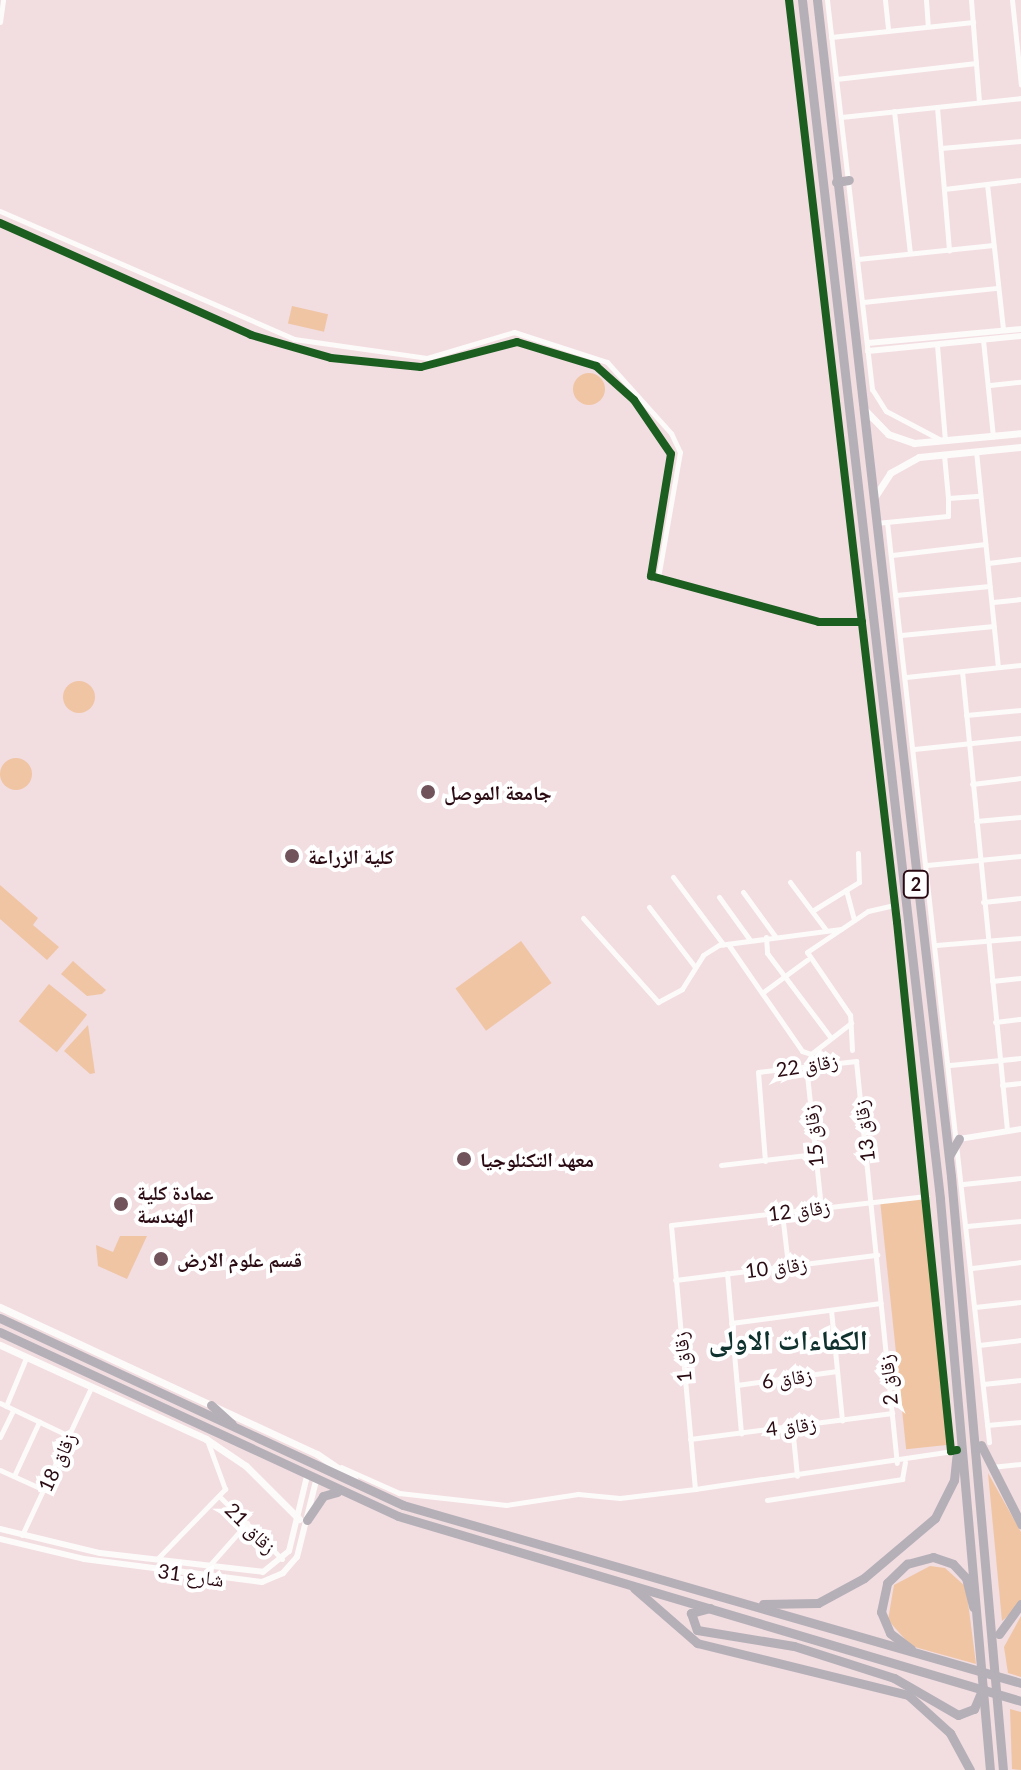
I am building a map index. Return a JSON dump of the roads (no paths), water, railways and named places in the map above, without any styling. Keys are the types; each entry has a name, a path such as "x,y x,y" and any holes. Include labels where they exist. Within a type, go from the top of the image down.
{"highway":[{"name":"2","path":"802,0 866,629 887,752 914,1041 946,1263 977,1619 985,1677 990,1770"},
{"name":"2","path":"817,0 942,1108 949,1156 956,1167 972,1320 976,1427 1006,1770"},
{"path":"814,109 827,108"},
{"path":"836,182 849,180"},
{"path":"860,383 871,383"},
{"path":"881,574 894,573"},
{"path":"887,752 901,751"},
{"path":"942,1108 955,1107"},
{"path":"949,1156 959,1139"},
{"path":"933,1264 946,1263"},
{"path":"0,1318 361,1486 492,1535 743,1602 1020,1683"},
{"path":"0,1332 196,1429 440,1532 732,1612 1020,1701"},
{"path":"211,1405 236,1430"},
{"path":"743,1602 808,1605 856,1584 935,1518 954,1480 958,1408"},
{"path":"976,1427 990,1467 1017,1509 1021,1524"},
{"path":"303,1519 323,1496 342,1492"},
{"path":"921,1654 890,1633 881,1612 887,1583 907,1564 933,1557 958,1568 977,1619"},
{"path":"616,1581 642,1593 697,1643 908,1695 950,1733 970,1770"},
{"path":"998,1653 1002,1624 1021,1604"},
{"path":"732,1612 700,1607 690,1622 701,1632 782,1643 894,1678 958,1715 978,1705 985,1677"}],"main road":[{"path":"864,408 896,438 944,440 1021,433"},
{"path":"874,498 896,468 944,454 1021,448"},
{"path":"0,1307 336,1465 361,1486"},
{"path":"0,1345 91,1388 196,1429 246,1466 303,1519"}],"street":[{"path":"0,22 3,0"},
{"path":"789,0 840,390"},
{"path":"827,0 871,383 882,408 944,440"},
{"path":"885,0 888,30"},
{"path":"926,0 928,26"},
{"path":"971,0 979,102"},
{"path":"1012,0 1021,85"},
{"path":"831,37 973,22"},
{"path":"836,79 976,63"},
{"path":"841,117 1021,98"},
{"path":"937,107 949,250"},
{"path":"894,111 910,253"},
{"path":"941,148 1021,141"},
{"path":"944,189 1021,180"},
{"path":"987,184 1003,330"},
{"path":"0,211 262,329 333,347 427,358 514,332 613,365 671,433 680,452 655,577"},
{"path":"0,223 251,335 331,358 421,367 517,342 607,373 655,426 671,454 655,577"},
{"path":"858,259 993,245"},
{"path":"863,302 997,288"},
{"path":"868,347 1021,329"},
{"path":"868,347 937,345 1021,336"},
{"path":"983,340 993,436"},
{"path":"937,345 944,440"},
{"path":"331,358 333,347"},
{"path":"607,373 613,365"},
{"path":"990,385 1021,382"},
{"path":"976,451 998,667"},
{"path":"875,523 948,516 944,454"},
{"path":"948,498 980,496"},
{"path":"887,522 959,1139 956,1167 963,1184 975,1307 972,1320 979,1345 989,1442"},
{"path":"892,555 985,544"},
{"path":"988,563 1021,559"},
{"path":"336,1465 399,1493 479,1505 695,1489 901,1462 954,1450 926,1196 914,1041 895,905 866,629 819,622 655,577"},
{"path":"896,595 990,586"},
{"path":"993,602 1021,599"},
{"path":"901,635 994,626"},
{"path":"906,677 1021,665"},
{"path":"962,671 1007,1130"},
{"path":"966,715 1021,710"},
{"path":"914,749 1021,738"},
{"path":"972,784 1021,778"},
{"path":"976,821 1021,817"},
{"path":"812,911 859,882 858,853"},
{"path":"927,865 1021,856"},
{"path":"673,877 726,944 802,1051 811,1054 851,1023"},
{"path":"790,882 827,930"},
{"path":"846,890 855,920"},
{"path":"743,892 775,936"},
{"path":"719,897 750,940"},
{"path":"983,902 1021,898"},
{"path":"852,1050 851,1023 807,960 807,952 855,920 895,905"},
{"path":"649,907 696,968"},
{"path":"583,918 658,1002 682,989 703,955 726,944 841,929"},
{"path":"766,937 767,953 831,1038"},
{"path":"936,945 1021,938"},
{"path":"762,993 807,960"},
{"path":"992,981 1021,978"},
{"path":"995,1022 1021,1019"},
{"path":"950,1065 1021,1058"},
{"name":"زقاق 22","path":"765,1161 758,1072 856,1061"},
{"name":"زقاق 13","path":"856,1061 873,1202"},
{"name":"زقاق 15","path":"806,1065 821,1208"},
{"path":"1002,1085 1021,1083"},
{"path":"959,1139 1021,1129"},
{"path":"721,1165 815,1154"},
{"path":"963,1184 1021,1178"},
{"name":"زقاق 12","path":"671,1225 926,1196"},
{"name":"زقاق 2","path":"873,1202 892,1413 901,1462"},
{"path":"782,1213 788,1265"},
{"path":"967,1226 1021,1221"},
{"name":"زقاق 1","path":"671,1225 695,1489"},
{"name":"زقاق 10","path":"675,1280 877,1255"},
{"path":"972,1268 1021,1262"},
{"path":"727,1273 741,1433"},
{"path":"975,1307 1021,1302"},
{"path":"731,1323 881,1303"},
{"path":"831,1310 842,1420"},
{"path":"979,1345 1021,1340"},
{"path":"26,1358 3,1405 69,1436"},
{"name":"زقاق 6","path":"737,1385 837,1371"},
{"path":"983,1384 1021,1380"},
{"name":"زقاق 18","path":"22,1535 91,1388"},
{"path":"0,1437 13,1410"},
{"name":"زقاق 4","path":"690,1439 892,1413"},
{"path":"14,1476 39,1422"},
{"path":"987,1425 1021,1422"},
{"path":"792,1426 797,1476"},
{"path":"157,1559 219,1496 226,1483 206,1439"},
{"path":"767,1500 902,1479 901,1462"},
{"path":"990,1467 1021,1464"},
{"path":"0,1470 44,1490"},
{"path":"303,1519 305,1531 291,1565 271,1580 269,1570 283,1559 303,1519 312,1478"},
{"name":"زقاق 21","path":"219,1496 283,1559"},
{"path":"207,1567 247,1523"},
{"name":"شارع 31","path":"0,1529 207,1567 269,1570"},
{"path":"297,1529 305,1531"},
{"name":"شارع 31","path":"0,1539 221,1579 271,1580"},
{"path":"221,1579 222,1569"}],"place":[{"name":"جامعة الموصل","path":"428,792"},
{"name":"كلية الزراعة","path":"292,856"},
{"name":"معهد التكنلوجيا","path":"464,1159"},
{"name":"عمادة كلية الهندسة","path":"121,1204"},
{"name":"قسم علوم الارض","path":"161,1259"}],"district":[{"name":"الكفاءات الاولى","path":"788,1339"}]}
